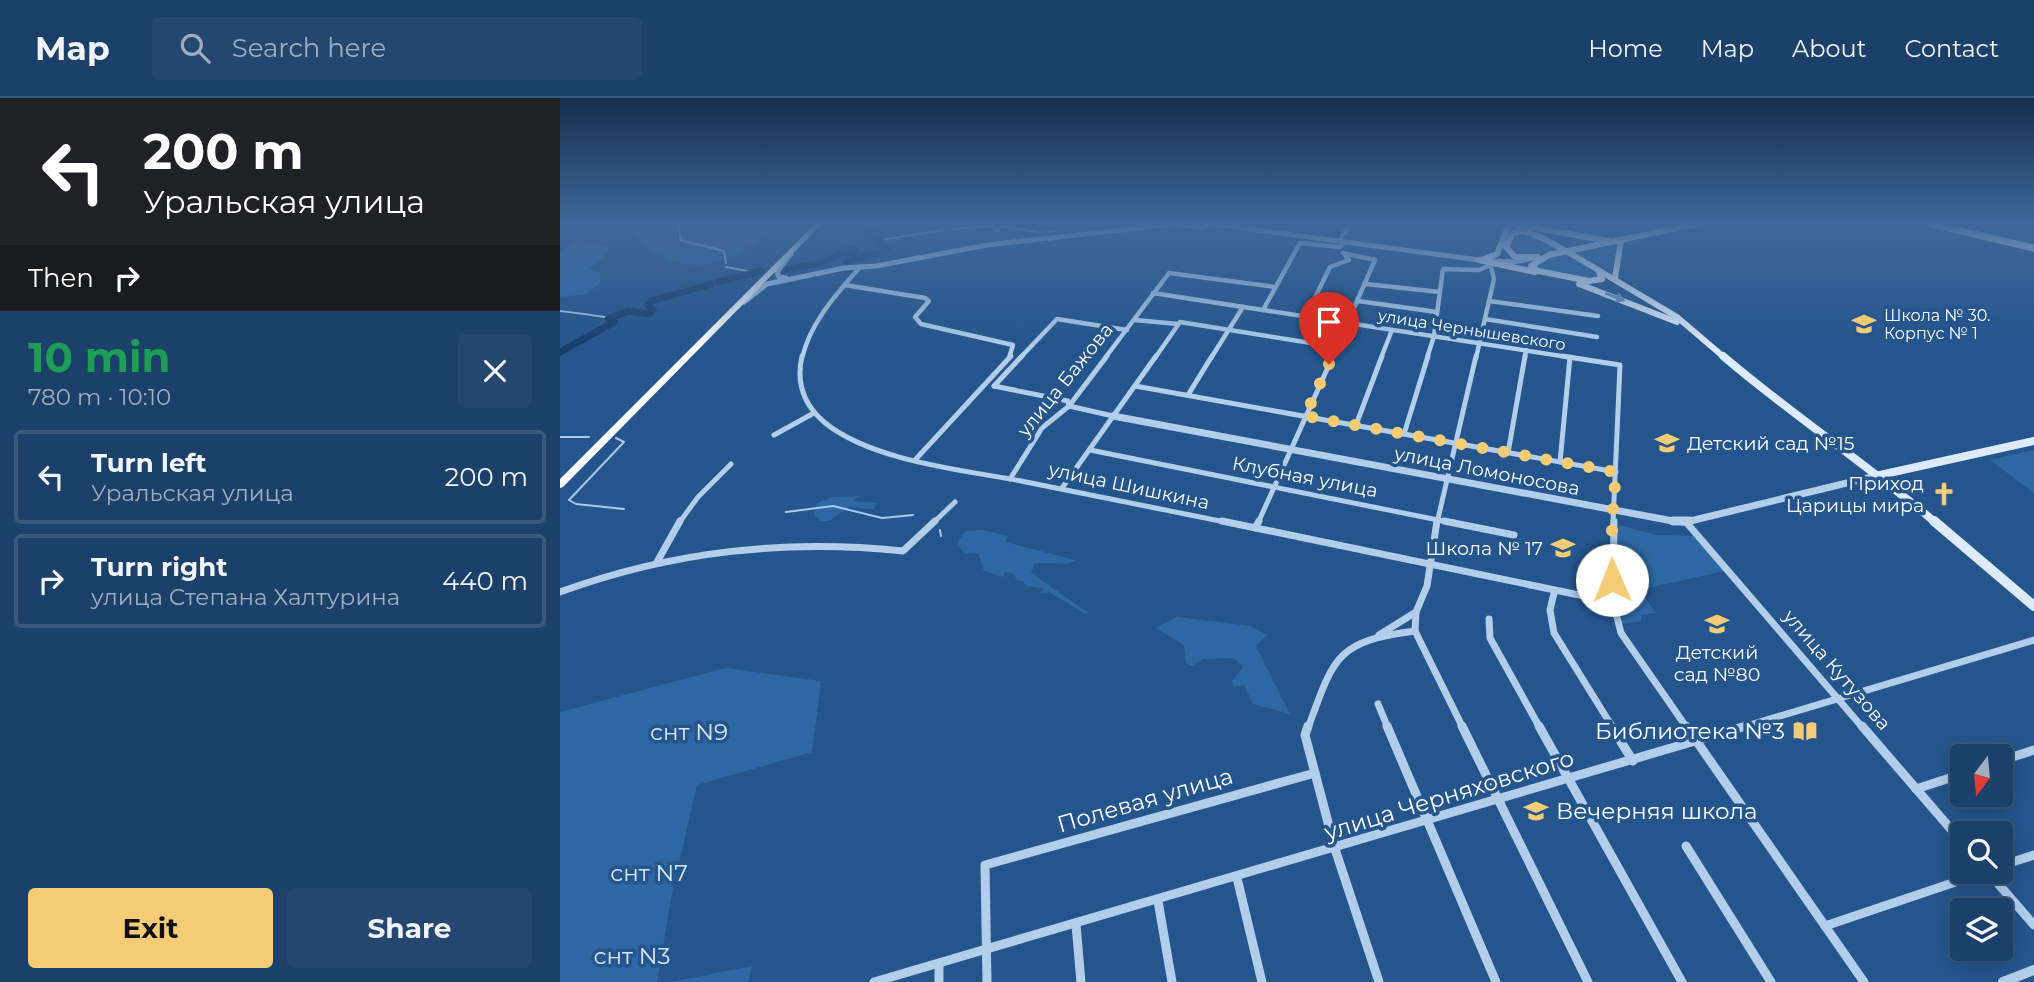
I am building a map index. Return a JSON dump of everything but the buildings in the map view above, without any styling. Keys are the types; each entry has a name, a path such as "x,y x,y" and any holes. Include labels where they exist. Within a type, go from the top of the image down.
{"highway":[{"path":"560,477 773,265"},
{"path":"560,485 779,265"}],"main road":[{"path":"1496,265 1570,281 1687,326"},
{"path":"1532,265 1594,282 1603,277 1597,268"},
{"path":"1592,265 1660,305 1776,401 1881,475 2034,606"},
{"path":"1615,278 1616,265"},
{"name":"улица Ломоносова","path":"1881,475 2032,443"}],"street":[{"path":"784,265 777,275 799,278"},
{"path":"740,305 763,286 870,265"},
{"path":"1263,310 1287,265"},
{"path":"1306,316 1330,267 1335,265"},
{"path":"1255,528 1373,265"},
{"path":"1404,434 1434,336 1443,270 1479,270 1488,265"},
{"path":"1490,265 1494,279 1446,479 1429,562 1427,586 1416,612 1415,631 1588,982"},
{"path":"774,435 814,413 799,380 801,354 814,325 860,267"},
{"name":"улица Бажова","path":"1010,479 1044,427 1060,410 1069,407 1153,293 1174,271 1275,287"},
{"path":"1366,284 1440,292"},
{"path":"845,285 925,298 929,301 915,317 920,324 1013,345 1011,356 915,460"},
{"name":"улица Чернышевского","path":"1153,293 1620,365 1616,472"},
{"path":"1358,301 1437,312"},
{"path":"1489,301 1598,316"},
{"path":"1188,395 1243,307"},
{"name":"улица Ломоносова","path":"1127,330 1057,319 995,386 1068,401 1069,407 1112,416 1673,522 1686,522 1881,475"},
{"path":"1485,319 1597,337"},
{"path":"1135,320 1179,323 1336,347"},
{"path":"1062,488 1179,323"},
{"path":"1356,425 1392,330"},
{"path":"1508,453 1526,351"},
{"path":"1560,462 1570,357"},
{"path":"1135,386 1616,472 1612,602 1620,633 1864,982"},
{"name":"улица Шишкина","path":"814,413 858,443 915,460 1429,562 1496,576 1554,593 1612,602"},
{"name":"Клубная улица","path":"1090,450 1514,535"},
{"path":"657,562 682,515 709,483 732,464"},
{"path":"560,592 657,562 724,549 795,543 903,551 955,502"},
{"name":"улица Кутузова","path":"1686,522 1950,828"},
{"path":"1554,593 1550,610 1554,633 1633,761"},
{"path":"1379,982 1335,849 1304,735 1326,678 1346,650 1377,636 1416,612"},
{"path":"1489,619 1490,638 1682,982"},
{"path":"1377,636 1415,631"},
{"name":"улица Черняховского","path":"874,982 1237,878 2034,640"},
{"path":"1378,704 1496,982"},
{"path":"2013,757 2034,750"},
{"name":"Полевая улица","path":"986,951 985,865 1315,773"},
{"path":"1916,789 1950,778"},
{"path":"1686,846 1771,982"},
{"path":"2013,862 2034,855"},
{"path":"1237,878 1262,982"},
{"path":"1825,926 1950,884"},
{"path":"1997,884 2034,925"},
{"path":"1158,901 1172,982"},
{"path":"1076,925 1081,982"},
{"path":"986,951 987,982"},
{"path":"939,964 939,982"},
{"path":"2003,982 2034,970"}],"green space":[{"path":"560,265 593,265 589,268 600,273 600,283 587,294 560,297"},
{"path":"1536,265 1582,265 1600,277 1598,280 1536,270"},
{"path":"1602,265 1614,265 1611,270"},
{"path":"2033,450 2034,493 1990,460"},
{"path":"861,496 853,501 876,503 874,509 849,507 829,521 821,521 814,514 817,503 833,497"},
{"path":"1618,525 1657,535 1694,536 1724,571 1639,590 1656,613 1641,615 1641,621 1621,624 1616,543"},
{"path":"983,530 1008,536 1005,542 1075,560 1069,564 1035,563 1031,573 1089,613 1085,614 1049,592 1041,593 1043,588 1026,586 1023,581 1017,581 1014,574 1005,572 1003,577 984,571 978,553 964,554 957,542 966,531"},
{"path":"1177,617 1250,626 1267,635 1256,646 1290,714 1253,704 1244,685 1234,687 1232,681 1243,667 1234,658 1203,659 1192,666 1186,663 1184,645 1155,628"},
{"path":"725,668 821,681 812,752 697,785 672,893 657,982 560,982 560,712"},
{"name":"снт N3","path":"752,966 748,982 670,982"}],"waterway":[{"path":"784,270 809,265"},
{"path":"726,267 753,272"},
{"path":"718,282 761,271"},
{"path":"560,352 614,322 608,319 628,311 649,314 653,310 648,305 651,301 711,284"},
{"path":"560,311 611,318"},
{"path":"560,437 589,437"},
{"path":"616,438 624,442 569,500 576,504 624,509"},
{"path":"786,512 833,506 882,518 913,515"},
{"path":"940,530 941,536"}],"place":[{"name":"Школа № 30. Корпус № 1","path":"1864,324"},
{"name":"Детский сад №15","path":"1667,443"},
{"name":"Приход Царицы мира","path":"1944,494"},
{"name":"Школа № 17","path":"1563,548"},
{"name":"Детский сад №80","path":"1717,624"},
{"name":"Библиотека №3","path":"1805,731"},
{"name":"Вечерняя школа","path":"1536,811"}],"route":[{"path":"1329,364 1305,416 1616,472 1615,511 1612,521 1612,580"}],"park label":[{"name":"снт N9","path":"689,732"},
{"name":"снт N7","path":"649,873"}]}
